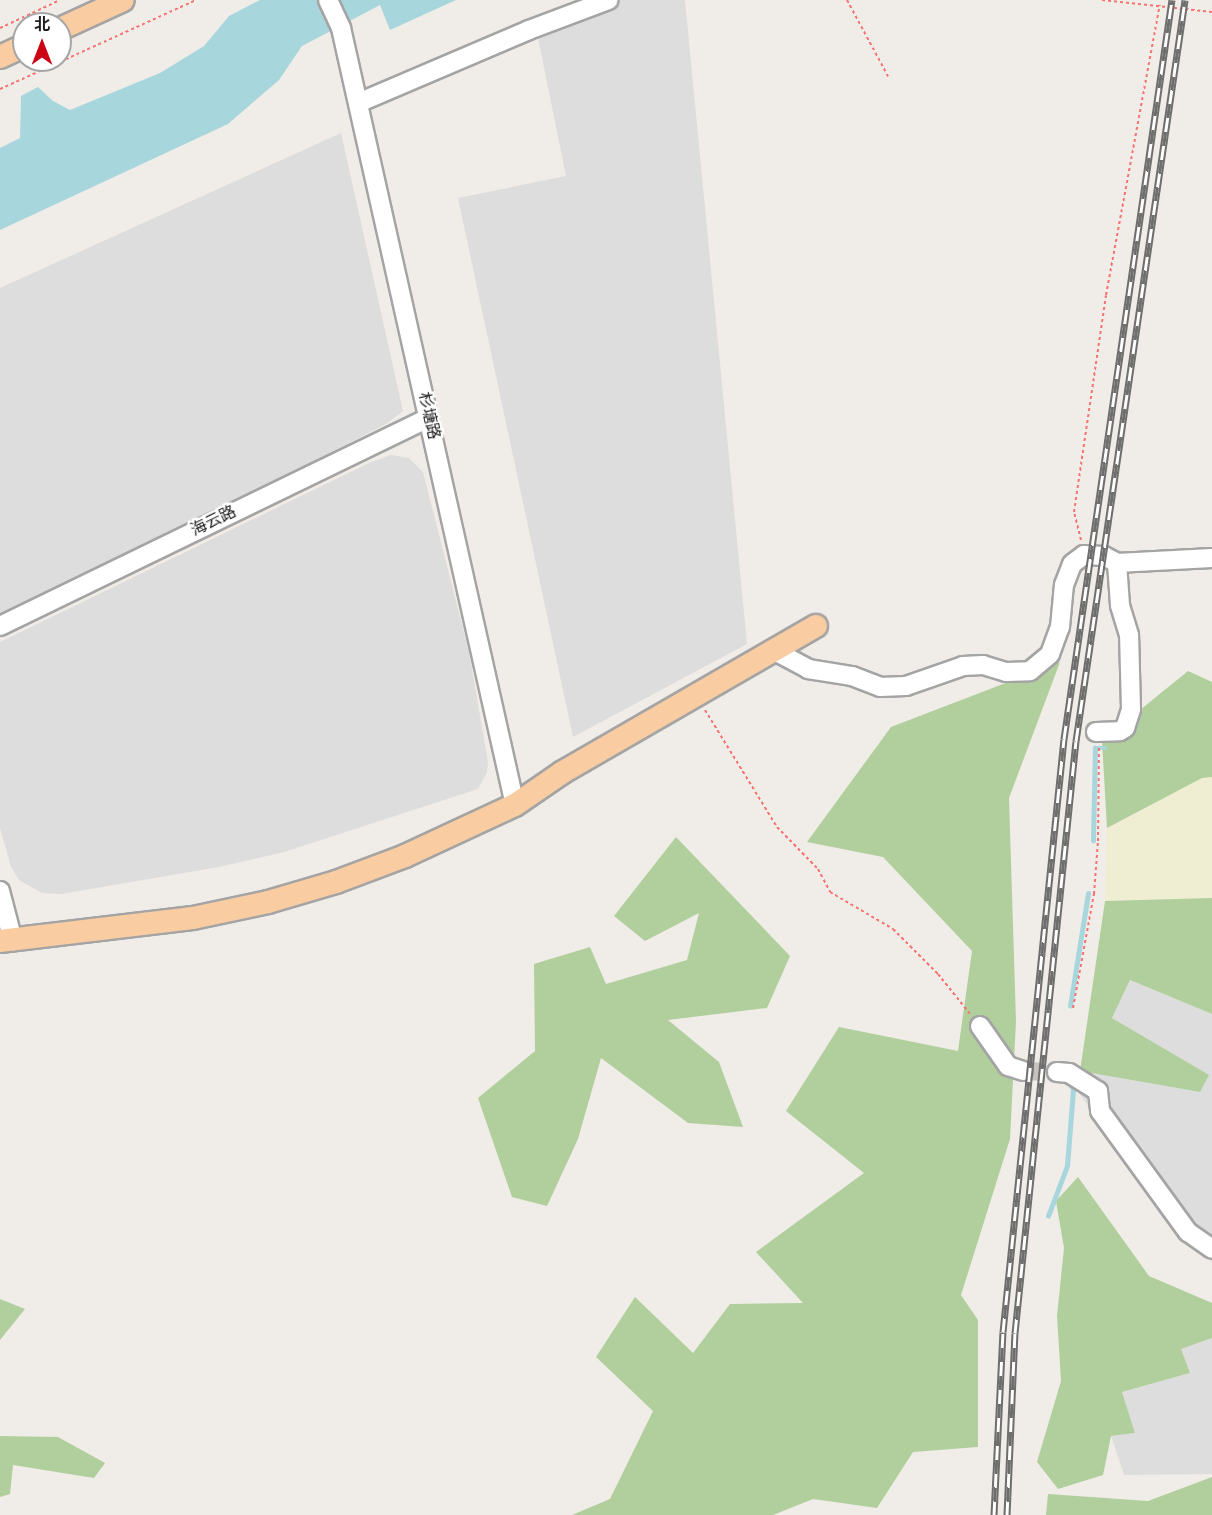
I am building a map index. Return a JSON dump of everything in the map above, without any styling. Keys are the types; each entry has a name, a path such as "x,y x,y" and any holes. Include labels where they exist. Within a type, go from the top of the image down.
{"main road":[{"path":"72,23 123,0"},
{"path":"7,941 193,918 268,902 336,882 405,856 515,805 563,772 816,626"}],"street":[{"name":"杉塘路","path":"328,0 341,28 515,805"},
{"path":"358,102 529,30 609,0"},
{"name":"海云路","path":"0,626 428,418"},
{"path":"773,650 808,669 852,676 880,687 906,686 963,666 983,664 1006,672 1030,670 1050,654 1060,627 1064,585 1072,564 1084,555 1104,556 1117,562 1212,558"},
{"path":"1097,738 1125,728 1131,709 1129,635 1120,605 1117,562"},
{"path":"0,891 7,941"},
{"path":"980,1026 1008,1066 1023,1071"},
{"path":"1058,1072 1069,1073 1098,1090 1100,1111 1188,1232 1212,1249"}],"path":[{"path":"0,28 60,0"},
{"path":"0,89 196,0"},
{"path":"847,0 889,78"},
{"path":"1102,0 1212,12"},
{"path":"1084,555 1074,512 1106,295 1160,5"},
{"path":"696,695 777,827 818,869 830,892 893,930 938,974 980,1026"},
{"path":"1073,1008 1094,894 1098,841 1097,738"}],"shaded area":[{"path":"584,0 685,0 747,644 573,737 458,198 566,176 535,23"},
{"path":"341,133 403,411 386,424 52,595 0,616 0,288"},
{"path":"391,455 409,458 423,472 469,652 488,762 487,772 478,789 284,852 219,867 61,894 42,893 19,880 11,867 0,828 0,642 371,462"},
{"path":"1130,980 1212,1014 1212,1262 1163,1218 1080,1094 1080,1071 1200,1092 1208,1075 1112,1018"},
{"path":"1212,1338 1212,1474 1124,1475 1111,1436 1135,1433 1122,1392 1190,1373 1180,1349"}],"green space":[{"path":"1060,662 1009,798 1016,1021 1010,1139 961,1295 978,1320 978,1447 913,1452 877,1508 813,1499 773,1515 572,1515 610,1499 653,1411 596,1357 635,1297 693,1353 730,1304 803,1303 756,1252 864,1173 786,1111 839,1027 958,1051 972,951 883,857 807,842 891,727"},
{"path":"1188,671 1212,682 1212,777 1202,778 1107,828 1102,741"},
{"path":"1212,777 1212,898 1105,901 1107,828 1202,778"},
{"path":"676,837 790,956 767,1008 668,1020 719,1062 743,1127 688,1123 601,1058 578,1139 547,1206 512,1197 478,1098 535,1051 534,964 590,947 606,984 687,960 699,913 645,941 614,916"},
{"path":"1212,898 1212,1014 1130,980 1112,1018 1209,1075 1200,1092 1080,1071 1105,901"},
{"path":"1078,1177 1149,1276 1212,1303 1212,1338 1181,1349 1190,1373 1122,1392 1135,1433 1111,1436 1103,1475 1058,1489 1037,1462 1061,1381 1057,1316 1064,1248 1056,1201"},
{"path":"0,1299 25,1309 0,1340"},
{"path":"0,1436 58,1437 105,1463 94,1478 13,1465 10,1494 0,1497"},
{"path":"1212,1477 1212,1515 1046,1515 1048,1494 1148,1501"}],"water":[{"path":"260,0 456,0 390,30 380,5 302,46 279,80 228,124 0,230 0,148 20,138 21,96 38,87 53,101 70,110 160,73 204,46 229,16"}],"waterway":[{"path":"1093,841 1095,748 1105,748"},
{"path":"1070,1006 1088,893"},
{"path":"1048,1216 1067,1166 1073,1089 1067,1080"}],"tunnel":[{"path":"1023,1071 1057,1072"}],"railway":[{"path":"994,1515 1003,1332 1064,739 1172,0"},
{"path":"1007,1515 1015,1333 1076,741 1185,0"}]}
